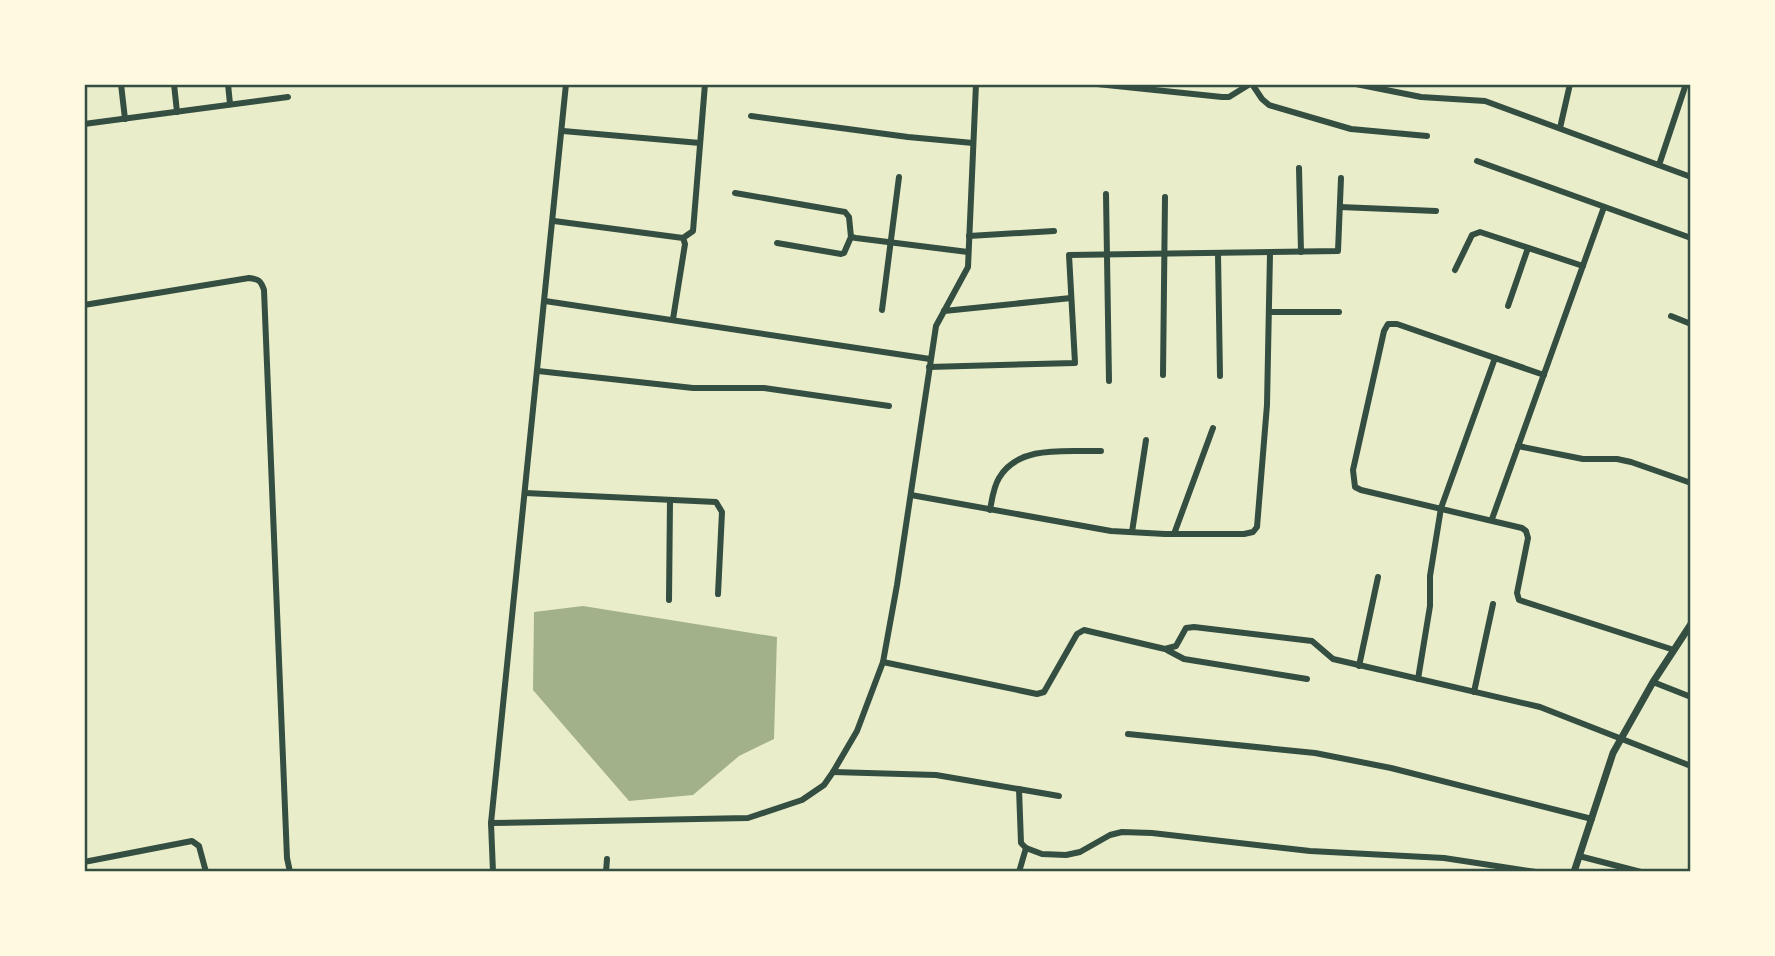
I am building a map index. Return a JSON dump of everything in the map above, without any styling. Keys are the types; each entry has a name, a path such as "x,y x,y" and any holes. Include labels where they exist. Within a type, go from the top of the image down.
{"street":[{"path":"121,84 125,119"},
{"path":"174,84 177,112"},
{"path":"228,84 230,104"},
{"path":"493,872 491,823 566,84"},
{"path":"554,221 683,238 693,231 705,84"},
{"path":"491,823 748,818 802,800 824,785 833,772 857,731 883,662 936,326 968,267 976,84"},
{"path":"1097,84 1230,97 1251,84 1269,105 1351,129 1427,136"},
{"path":"1195,84 1195,94"},
{"path":"1356,84 1421,97 1479,100 1691,177"},
{"path":"1560,128 1570,84"},
{"path":"1659,165 1686,84"},
{"path":"84,124 288,97"},
{"path":"751,116 973,143"},
{"path":"563,131 700,144"},
{"path":"1477,161 1691,238"},
{"path":"1299,168 1301,252"},
{"path":"882,310 900,177"},
{"path":"545,301 673,319 929,363 1075,363 1069,255 1338,251 1341,178"},
{"path":"735,192 845,212 849,217 851,237 844,253 777,243"},
{"path":"1106,194 1110,381"},
{"path":"1163,375 1165,197"},
{"path":"1492,519 1604,206"},
{"path":"1340,208 1436,211"},
{"path":"969,236 1054,231"},
{"path":"1455,270 1475,233 1480,232 1583,266"},
{"path":"851,237 968,252"},
{"path":"673,319 685,244 683,238"},
{"path":"1508,306 1528,248"},
{"path":"911,495 1111,530 1174,534 1253,532 1257,527 1268,405 1270,253"},
{"path":"1217,254 1220,376"},
{"path":"84,305 248,278 261,282 264,290 287,858 290,872"},
{"path":"944,311 1071,298"},
{"path":"1269,312 1339,313"},
{"path":"1671,316 1691,324"},
{"path":"1544,375 1397,324 1388,324 1384,331 1352,479 1355,486 1361,490 1492,519 1526,531 1528,538 1517,593 1519,600 1674,650"},
{"path":"1418,679 1430,606 1430,576 1441,508 1495,358"},
{"path":"538,371 693,388 764,388 889,406"},
{"path":"1174,534 1213,428"},
{"path":"1132,532 1146,440"},
{"path":"1518,446 1583,459 1631,462 1691,483"},
{"path":"990,510 999,477 1007,468 1027,455 1038,452 1101,451"},
{"path":"525,494 716,502 721,506 722,512 718,594"},
{"path":"668,600 670,500"},
{"path":"1359,666 1378,577"},
{"path":"1475,692 1493,604"},
{"path":"1165,649 1177,646 1186,628 1194,627 1312,641 1333,659 1540,707 1691,766"},
{"path":"1574,872 1613,753 1653,682 1690,627"},
{"path":"883,662 1037,694 1044,692 1077,634 1084,630 1165,649 1184,659 1307,678"},
{"path":"1653,682 1691,697"},
{"path":"1128,734 1315,753 1391,768 1591,818"},
{"path":"833,772 936,775 1059,796"},
{"path":"1019,789 1021,843 1026,848 1042,853 1066,855 1080,852 1110,835 1122,832 1152,833 1310,851 1444,858 1536,872"},
{"path":"84,862 192,841 200,846 206,872"},
{"path":"1019,872 1026,848"},
{"path":"1579,856 1641,872"},
{"path":"606,872 607,859"}],"shaded area":[{"path":"583,606 777,637 774,739 739,756 693,795 629,801 533,690 534,612"}]}
